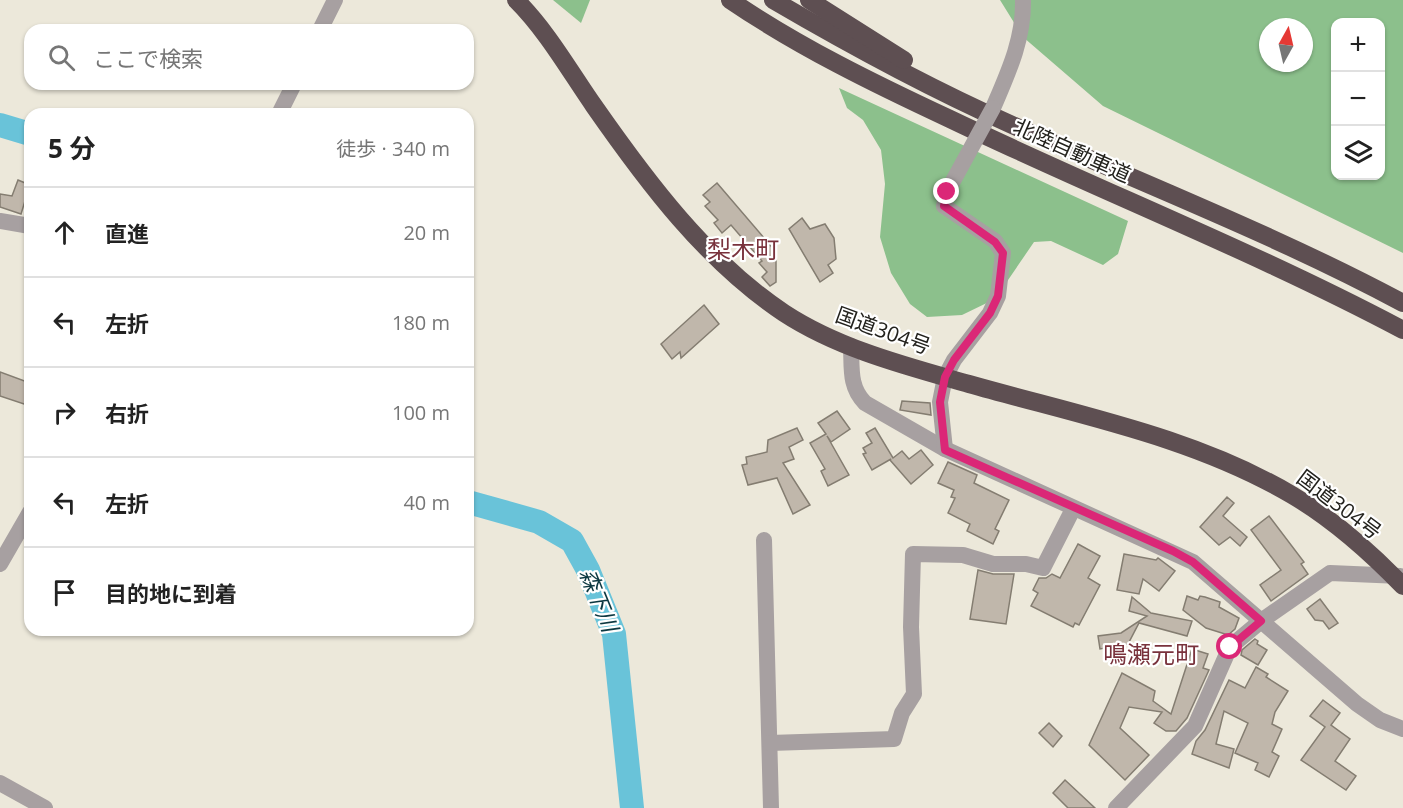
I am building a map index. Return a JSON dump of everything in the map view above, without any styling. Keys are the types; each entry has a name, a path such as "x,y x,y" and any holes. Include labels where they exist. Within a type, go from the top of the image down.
{"highway":[{"name":"国道304号","path":"516,0 536,21 634,162 685,224 721,263 785,313 851,346 945,377 1207,453 1292,495 1345,532 1400,579"},
{"name":"北陸自動車道","path":"730,0 815,51 886,89 1304,281 1403,330"},
{"name":"北陸自動車道","path":"773,0 896,69 1009,124 1122,172 1325,264 1403,303"},
{"path":"809,0 947,85 1122,172"}],"street":[{"path":"323,24 335,0"},
{"path":"945,450 940,402 945,377 954,360 990,313 998,296 1003,253 995,242 944,206 947,192 993,108 1012,64 1020,33 1023,0"},
{"path":"282,108 291,90"},
{"path":"0,221 24,225"},
{"path":"851,346 852,383 857,395 865,403 945,450 1193,562 1357,704 1380,720 1403,729"},
{"path":"770,743 894,739 902,713 914,694 911,627 914,554 963,555 993,564 1026,564 1043,568 1073,508"},
{"path":"0,564 24,522"},
{"path":"764,540 771,808"},
{"path":"1116,808 1195,726 1230,647 1261,621 1330,573 1400,579"},
{"path":"0,783 45,808"}],"green space":[{"path":"553,0 590,0 581,23"},
{"path":"1000,0 1403,0 1403,253 1103,106 1023,37"},
{"path":"839,88 1128,221 1118,254 1103,265 1051,241 1034,242 995,299 962,315 927,317 910,304 891,273 880,237 885,184 881,150 863,120 847,108"}],"building":[{"path":"18,180 24,182 24,204 21,214 0,207 0,194 12,196"},
{"path":"717,183 776,252 776,282 770,286 762,277 767,272 759,263 762,261 731,225 722,233 714,223 718,220 705,206 710,202 703,195"},
{"path":"802,218 810,229 825,224 834,238 836,259 828,265 833,273 820,282 789,229"},
{"path":"704,305 719,324 681,358 680,352 672,359 661,344"},
{"path":"0,372 24,381 24,404 0,396"},
{"path":"902,401 930,403 931,415 900,410"},
{"path":"837,411 850,429 831,442 827,436 849,475 828,486 821,471 825,469 810,443 826,434 818,423"},
{"path":"797,428 803,440 789,447 794,459 783,463 810,505 793,514 777,478 748,485 742,465 747,464 746,457 767,452 768,440"},
{"path":"875,428 893,458 902,451 909,459 921,450 933,465 911,484 891,459 872,470 863,454 866,453 863,448 872,443 866,433"},
{"path":"948,462 977,475 974,483 1009,500 995,529 999,531 993,544 967,531 970,524 948,513 955,498 951,497 954,490 938,483"},
{"path":"1227,497 1234,503 1223,516 1247,537 1240,546 1230,537 1219,545 1200,527"},
{"path":"1269,516 1304,562 1301,564 1308,574 1271,601 1260,585 1281,570 1251,530"},
{"path":"1078,544 1100,556 1088,578 1100,585 1079,625 1075,623 1073,627 1031,606 1038,593 1033,590 1039,578 1046,578 1052,574 1060,578"},
{"path":"1124,554 1156,560 1158,558 1175,571 1159,591 1143,579 1139,594 1117,590"},
{"path":"978,570 993,574 1014,574 1006,624 970,619"},
{"path":"1187,596 1198,600 1200,596 1220,602 1219,607 1239,618 1235,629 1228,635 1206,628 1183,610"},
{"path":"1132,597 1151,613 1192,621 1187,636 1139,623 1128,644 1100,649 1098,636 1121,633 1147,616 1129,611"},
{"path":"1320,599 1338,623 1329,629 1323,621 1315,620 1307,609"},
{"path":"1255,639 1258,641 1257,644 1267,650 1258,665 1241,655 1242,650"},
{"path":"1192,649 1208,654 1203,668 1209,670 1187,718 1176,731 1166,731 1154,723 1162,712 1129,707 1120,728 1149,755 1125,780 1089,745 1122,673 1155,691 1153,701 1171,714"},
{"path":"1256,667 1268,674 1266,677 1288,691 1275,712 1272,724 1282,729 1272,752 1279,756 1269,777 1255,770 1258,763 1235,753 1248,723 1224,711 1216,744 1234,749 1229,768 1192,754 1196,741 1205,730 1229,680 1245,688"},
{"path":"1323,700 1340,713 1331,725 1350,739 1335,761 1356,776 1346,790 1301,760 1325,727 1310,716"},
{"path":"1049,723 1062,736 1053,747 1039,733"},
{"path":"1065,780 1095,808 1068,808 1053,793"}],"waterway":[{"name":"森下川","path":"0,125 24,132"},
{"name":"森下川","path":"474,504 539,522 572,541 588,570 614,634 632,808"}],"district":[{"name":"梨木町","path":"743,250"},
{"name":"鳴瀬元町","path":"1151,655"}],"route":[{"path":"947,192 944,206 995,242 1003,253 998,296 990,313 954,360 945,377 940,402 945,450 1193,562 1261,621 1230,647"}]}
